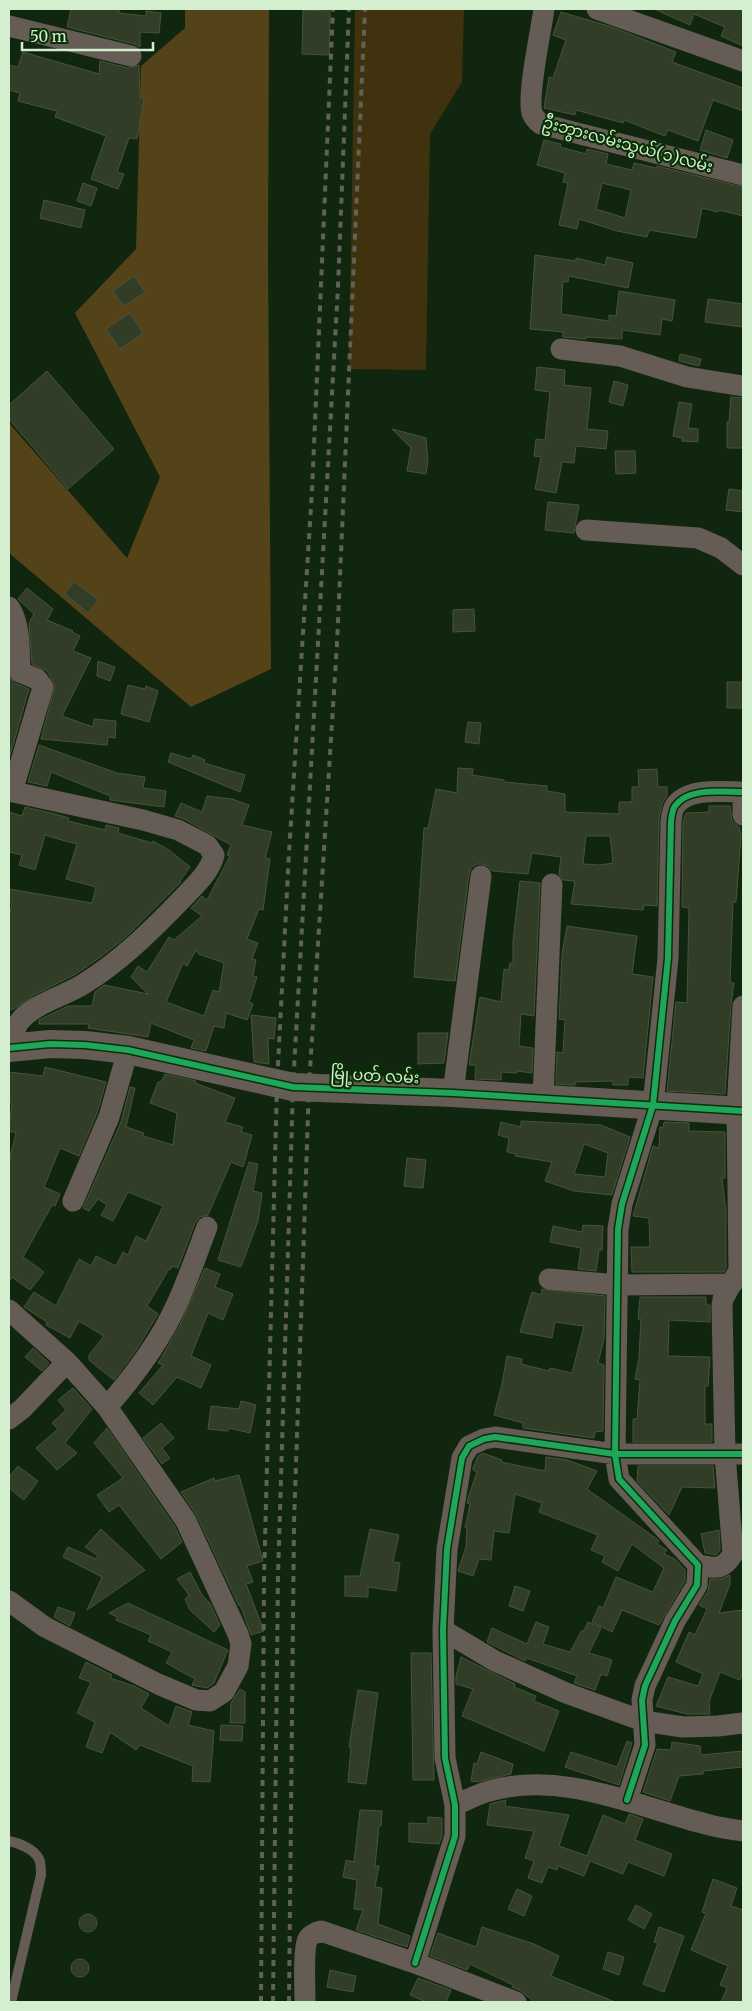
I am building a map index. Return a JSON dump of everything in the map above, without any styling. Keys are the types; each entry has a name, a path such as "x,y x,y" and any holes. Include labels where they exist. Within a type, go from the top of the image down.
{"street":[{"name":"ဦးဘွားလမ်းသွယ်(၁)လမ်း","path":"544,9 531,104 534,118 541,124 743,175"},
{"path":"597,9 743,61"},
{"path":"9,26 131,56"},
{"path":"561,349 620,356 687,377 743,386"},
{"path":"586,530 698,538 721,548 743,565"},
{"path":"9,607 14,616 17,632 14,672 37,679 43,688 10,791 143,820 178,830 207,845 214,855 213,863 202,878 152,930 108,968 81,986 31,1012 20,1021 14,1031 11,1048"},
{"path":"743,815 743,792 700,793 683,798 674,807 670,821 668,958 652,1105 622,1204 618,1229 615,1454 619,1479 698,1566 720,1568 727,1564 733,1554 734,1454 722,1306 723,1299 739,1270 743,1006"},
{"path":"453,1093 480,876"},
{"path":"543,1098 552,884"},
{"name":"မြို့ပတ် လမ်း","path":"11,1048 50,1044 85,1045 128,1050 292,1087 453,1093 740,1110"},
{"path":"73,1201 109,1118 128,1050"},
{"path":"107,1407 132,1378 176,1307 207,1227"},
{"path":"549,1279 618,1285 732,1284"},
{"path":"9,1310 67,1362 107,1407 186,1521 241,1644 238,1666 224,1692 218,1698 196,1700 158,1684 45,1628 9,1601"},
{"path":"9,1418 22,1409 67,1362"},
{"path":"415,1963 455,1836 455,1805 445,1758 443,1630 447,1549 462,1458 469,1446 484,1438 495,1437 615,1454 734,1454"},
{"path":"627,1800 645,1745 642,1700 645,1686 675,1621 697,1585 698,1566"},
{"path":"443,1630 504,1665 566,1693 643,1721 684,1727 743,1723"},
{"path":"455,1805 486,1792 518,1785 574,1786 627,1800 706,1825 743,1832"},
{"path":"305,2002 306,1949 308,1939 316,1932 321,1931 415,1963 516,2002"}],"lane":[{"path":"9,1841 19,1843 32,1851 40,1860 41,1876 11,2002"}],"shaded area":[{"path":"185,9 269,9 268,259 271,669 191,707 9,553 9,423 127,558 160,477 75,313 136,249 141,66 185,28"},
{"path":"355,9 464,9 462,82 430,134 426,370 349,369"}],"building":[{"path":"71,9 119,9 119,13 146,16 146,11 161,13 159,33 140,32 140,47 67,27"},
{"path":"654,9 743,9 743,46 721,36 725,27 694,14 690,25"},
{"path":"303,10 330,11 329,55 302,54"},
{"path":"561,12 612,27 676,52 672,62 743,88 743,111 713,100 698,141 668,130 665,136 624,120 623,123 576,110 575,115 544,108 549,77 553,78 566,40 553,35"},
{"path":"23,52 99,74 100,61 128,68 139,65 140,98 144,98 139,129 137,139 129,138 117,172 124,174 118,189 91,179 106,136 55,117 57,111 18,101 20,93 9,90 9,65 18,67"},
{"path":"706,130 733,140 727,158 700,150"},
{"path":"544,140 561,144 560,147 586,154 587,149 608,154 606,164 632,170 634,163 656,168 657,166 743,187 743,216 702,208 696,238 649,230 647,237 617,231 579,219 577,229 559,225 568,183 563,182 565,173 537,165","holes":["602,183 631,190 625,218 596,209"]},
{"path":"83,183 97,188 91,206 77,201"},
{"path":"44,200 85,210 81,228 40,218"},
{"path":"535,255 576,261 576,258 605,265 607,257 633,263 628,288 569,276 568,282 563,281 561,314 609,321 609,315 616,316 619,291 675,300 672,321 662,319 660,335 622,330 622,339 563,337 563,332 530,329"},
{"path":"134,276 145,292 124,306 113,291"},
{"path":"708,299 743,304 743,327 705,322"},
{"path":"130,313 143,333 120,349 106,329"},
{"path":"680,354 701,359 699,366 679,361"},
{"path":"537,367 565,370 564,385 591,388 587,429 608,431 606,449 576,446 574,463 562,462 556,493 535,489 541,457 534,456 536,439 545,440 550,392 535,390"},
{"path":"47,371 114,449 68,489 9,419 9,405"},
{"path":"614,381 628,385 623,406 609,402"},
{"path":"731,397 743,398 743,448 727,448 727,422 729,422"},
{"path":"679,402 692,404 688,428 698,429 698,442 682,441 682,438 673,436"},
{"path":"392,429 426,438 428,461 426,474 407,471 411,448"},
{"path":"615,451 635,451 636,473 616,474"},
{"path":"729,489 743,491 743,512 726,510"},
{"path":"548,502 579,505 574,533 545,530"},
{"path":"74,581 98,600 88,613 65,594"},
{"path":"27,588 53,609 47,620 80,636 73,651 91,658 62,716 93,727 94,719 116,721 115,738 108,737 107,745 41,739 55,685 47,671 32,664 29,623 34,614 18,599"},
{"path":"474,609 475,631 453,632 453,610"},
{"path":"98,661 115,667 110,681 97,676"},
{"path":"9,676 15,683 29,689 9,759"},
{"path":"727,682 743,682 743,708 727,708"},
{"path":"128,685 145,689 146,686 158,691 149,722 121,714"},
{"path":"468,722 481,723 479,744 465,742"},
{"path":"39,745 117,773 145,777 143,788 166,791 164,807 110,800 110,796 51,772 47,786 28,782"},
{"path":"171,753 191,759 193,755 205,760 204,763 245,775 240,792 168,762"},
{"path":"458,768 473,769 472,775 504,780 504,782 547,786 547,791 565,794 565,812 619,814 619,802 632,802 632,787 639,787 638,770 657,769 658,787 667,787 667,796 662,804 659,819 657,906 644,905 643,910 571,904 575,881 563,880 559,874 561,857 532,853 528,874 492,871 488,866 477,864 471,868 469,874 455,981 414,977 424,828 428,828 436,789 457,793","holes":["586,836 610,836 613,863 599,865 583,864"]},
{"path":"207,796 232,799 249,805 242,825 272,832 265,858 270,859 263,910 259,909 247,939 258,943 252,959 256,960 253,976 257,977 249,1002 253,1004 247,1020 226,1013 224,1028 214,1026 206,1051 191,1048 194,1040 151,1023 148,1037 88,1028 89,1024 39,1024 39,1020 68,1006 92,1006 95,992 104,985 148,994 131,977 138,966 147,972 169,937 174,940 202,916 191,908 202,896 207,900 230,856 227,855 231,845 175,816 181,803 202,812","holes":["196,950 199,954 224,963 219,992 213,990 204,1016 166,1002 183,963 187,966"]},
{"path":"709,806 730,806 732,821 739,827 741,835 736,902 733,902 730,982 734,983 725,1094 667,1091 676,1002 687,1003 689,908 682,907 683,822 686,813 709,812"},
{"path":"25,807 69,818 68,821 105,830 106,825 119,828 118,833 152,843 153,841 169,850 190,867 181,882 127,936 102,956 76,974 9,1010 9,917 12,903 9,902 9,889 92,903 96,887 66,879 77,844 45,835 35,870 19,865 22,855 9,852 9,812 22,816"},
{"path":"520,881 540,883 534,1016 521,1014 519,1046 533,1048 532,1073 517,1071 517,1073 501,1072 501,1080 475,1079 476,1065 469,1065 480,997 501,1002 504,969 509,970 510,963 513,963 513,941"},
{"path":"567,926 637,936 632,974 653,977 643,1078 628,1077 628,1085 613,1085 613,1081 575,1082 575,1085 556,1084 557,1052 563,1053 565,1020 559,1019 562,954"},
{"path":"251,1015 276,1018 274,1039 268,1038 269,1064 254,1062"},
{"path":"418,1033 448,1033 444,1063 418,1064"},
{"path":"45,1067 106,1082 97,1113 79,1156 60,1148 44,1187 60,1194 55,1206 52,1205 23,1257 44,1272 30,1290 12,1277 9,1282 9,1161 16,1133 9,1131 12,1104 9,1103 9,1072 43,1076"},
{"path":"165,1074 196,1081 195,1083 235,1098 225,1122 243,1127 241,1132 252,1135 243,1167 231,1162 208,1215 200,1217 195,1223 178,1268 172,1266 169,1269 147,1306 158,1314 135,1352 114,1380 89,1360 89,1355 104,1336 79,1321 70,1338 46,1325 47,1322 24,1307 34,1292 56,1306 79,1259 91,1266 96,1256 116,1266 123,1252 128,1255 136,1236 146,1241 163,1206 128,1192 113,1221 101,1215 107,1205 98,1199 89,1211 83,1208 121,1122 130,1087 135,1088 126,1127 144,1133 143,1136 173,1145 177,1113 150,1103 158,1082 161,1082"},
{"path":"521,1121 601,1125 630,1137 612,1195 574,1191 545,1181 552,1162 515,1156 516,1154 507,1152 509,1138 498,1135 501,1122 521,1127","holes":["584,1144 608,1153 605,1177 574,1174"]},
{"path":"664,1122 689,1123 689,1131 725,1132 725,1178 722,1178 726,1213 726,1267 724,1272 632,1272 631,1247 650,1247 649,1218 633,1216 653,1146 659,1148 660,1127 663,1128"},
{"path":"407,1158 426,1160 423,1188 404,1186"},
{"path":"249,1162 258,1164 253,1191 262,1193 258,1221 241,1267 218,1260"},
{"path":"583,1225 603,1226 602,1250 599,1250 596,1271 578,1269 581,1248 550,1242 553,1226 582,1232"},
{"path":"205,1268 220,1274 215,1287 233,1294 223,1320 208,1313 191,1356 211,1365 201,1388 177,1377 153,1405 139,1393 163,1365 158,1363 180,1325"},
{"path":"542,1289 605,1296 604,1339 598,1363 604,1365 603,1431 595,1432 594,1438 523,1428 523,1423 494,1415 507,1356 522,1359 521,1364 549,1371 550,1368 572,1373 584,1326 555,1322 552,1338 520,1332 532,1292 541,1295"},
{"path":"640,1297 706,1297 706,1305 710,1305 710,1322 669,1320 668,1356 710,1357 708,1386 705,1386 705,1424 712,1424 712,1442 633,1442 633,1419 637,1419 640,1380 635,1379 639,1358 641,1319 638,1319"},
{"path":"33,1348 49,1363 42,1371 25,1357"},
{"path":"73,1388 92,1409 65,1443 77,1453 57,1470 36,1448 58,1429 52,1423 66,1410 58,1400"},
{"path":"241,1401 256,1405 250,1433 229,1428 228,1431 208,1429 211,1406 239,1409"},
{"path":"161,1423 174,1438 162,1448 170,1458 162,1464 143,1438"},
{"path":"107,1428 175,1527 182,1542 161,1559 119,1505 109,1512 97,1495 123,1478 94,1443"},
{"path":"483,1453 502,1460 501,1462 545,1471 546,1457 567,1460 597,1471 587,1489 657,1539 659,1541 657,1544 667,1550 664,1554 675,1559 685,1570 685,1581 659,1625 622,1610 612,1632 592,1622 599,1606 603,1608 616,1577 653,1592 664,1568 632,1544 618,1571 602,1562 605,1556 591,1550 598,1535 539,1512 542,1503 515,1494 509,1533 494,1531 491,1560 479,1559 473,1576 458,1571 466,1547 467,1528 465,1528 470,1504 467,1503 477,1472 473,1468 478,1456"},
{"path":"18,1466 38,1481 24,1500 9,1488 9,1477"},
{"path":"638,1466 713,1466 715,1488 682,1487 669,1515 637,1481"},
{"path":"239,1475 263,1561 247,1566 253,1582 246,1584 264,1631 251,1635 240,1604 239,1606 197,1516 181,1492 214,1478 215,1481"},
{"path":"101,1529 145,1570 87,1610 102,1577 63,1557 68,1547 96,1559 98,1556 85,1547"},
{"path":"370,1529 399,1535 393,1562 400,1563 396,1591 368,1587 368,1597 345,1596 345,1576 360,1576"},
{"path":"719,1530 720,1550 716,1555 705,1553 701,1534"},
{"path":"190,1572 202,1595 210,1603 220,1625 214,1632 190,1610 185,1599 189,1595 177,1579"},
{"path":"730,1575 730,1584 719,1613 743,1610 743,1672 740,1680 720,1672 709,1702 710,1714 687,1714 656,1706 668,1677 698,1686 703,1674 676,1662 689,1632 695,1635 707,1609 699,1605 708,1591 710,1579 720,1579"},
{"path":"515,1586 530,1591 523,1611 509,1606"},
{"path":"128,1603 228,1650 214,1683 207,1688 192,1685 195,1679 166,1663 172,1652 148,1641 151,1635 116,1620 117,1617 109,1613"},
{"path":"58,1607 75,1613 70,1626 54,1617"},
{"path":"536,1622 549,1627 543,1644 570,1652 588,1622 601,1628 589,1653 612,1660 607,1676 601,1674 595,1690 574,1683 577,1676 527,1658 525,1661 487,1642 492,1628 527,1644"},
{"path":"411,1653 431,1653 434,1780 413,1780"},
{"path":"461,1657 515,1684 514,1687 536,1696 534,1701 559,1711 544,1751 462,1716 473,1689 456,1684"},
{"path":"86,1662 112,1675 110,1678 134,1686 149,1694 141,1708 169,1726 176,1706 192,1712 188,1725 214,1731 210,1782 192,1781 193,1766 140,1745 136,1750 110,1732 102,1753 86,1747 95,1722 77,1713 91,1682 79,1678"},
{"path":"240,1689 245,1692 245,1723 230,1723 231,1703"},
{"path":"358,1690 378,1693 366,1784 348,1782 351,1747 349,1747"},
{"path":"221,1725 243,1726 242,1741 220,1740"},
{"path":"627,1741 632,1743 619,1785 565,1767 571,1752 617,1767"},
{"path":"672,1742 700,1746 701,1755 743,1751 743,1767 703,1771 703,1774 679,1776 670,1801 643,1792 657,1749 671,1750"},
{"path":"481,1752 513,1764 511,1774 477,1782 471,1781 474,1763 477,1764"},
{"path":"506,1800 505,1806 569,1815 559,1846 587,1856 603,1815 625,1824 629,1814 643,1819 635,1840 672,1854 664,1876 628,1862 623,1874 590,1861 584,1876 558,1866 557,1870 548,1867 542,1883 528,1878 534,1861 525,1858 534,1831 487,1825 490,1804"},
{"path":"360,1810 382,1811 375,1866 379,1866 375,1887 382,1888 378,1924 410,1936 407,1947 356,1930 363,1910 354,1909 357,1880 343,1877 346,1860 354,1862"},
{"path":"428,1817 442,1818 442,1836 439,1844 409,1842 409,1823 428,1824"},
{"path":"713,1879 737,1888 731,1906 743,1910 743,2002 721,2002 727,1988 720,1985 728,1966 691,1950 706,1913 702,1912"},
{"path":"517,1889 532,1896 524,1916 508,1909"},
{"path":"636,1905 652,1914 644,1929 628,1920"},
{"path":"88,1914 94,1917 97,1923 94,1929 88,1932 82,1929 79,1923 82,1917"},
{"path":"482,1927 534,1944 559,1956 551,1976 615,2002 534,2002 521,1991 512,1987 513,1985 470,1964 467,1970 430,1956 438,1933 476,1947"},
{"path":"659,1927 684,1936 664,1992 643,1984 658,1943 654,1942"},
{"path":"608,1952 624,1957 619,1975 603,1969"},
{"path":"80,1959 86,1962 89,1968 86,1974 80,1977 74,1974 71,1968 74,1962"},
{"path":"330,1970 356,1976 353,1992 327,1987"},
{"path":"418,1978 451,1990 446,2002 426,2002 410,1995"}],"railway":[{"path":"261,2002 264,1580 277,1084 289,853 312,491 333,9"},
{"path":"273,2002 278,1576 293,1087 338,287 349,9"},
{"path":"289,2002 294,1523 309,1086 337,644 365,9"}],"cycle path":[{"path":"743,792 716,791 697,793 681,800 675,806 672,813 668,958 653,1105 622,1204 618,1229 615,1454 743,1454"},
{"path":"9,1048 50,1044 85,1045 128,1050 293,1087 453,1093 743,1111"},
{"path":"415,1963 455,1836 455,1805 445,1758 443,1630 447,1549 462,1458 469,1446 484,1439 495,1437 615,1454 619,1479 698,1565 697,1585 675,1621 645,1686 642,1700 645,1745 627,1800"}]}
